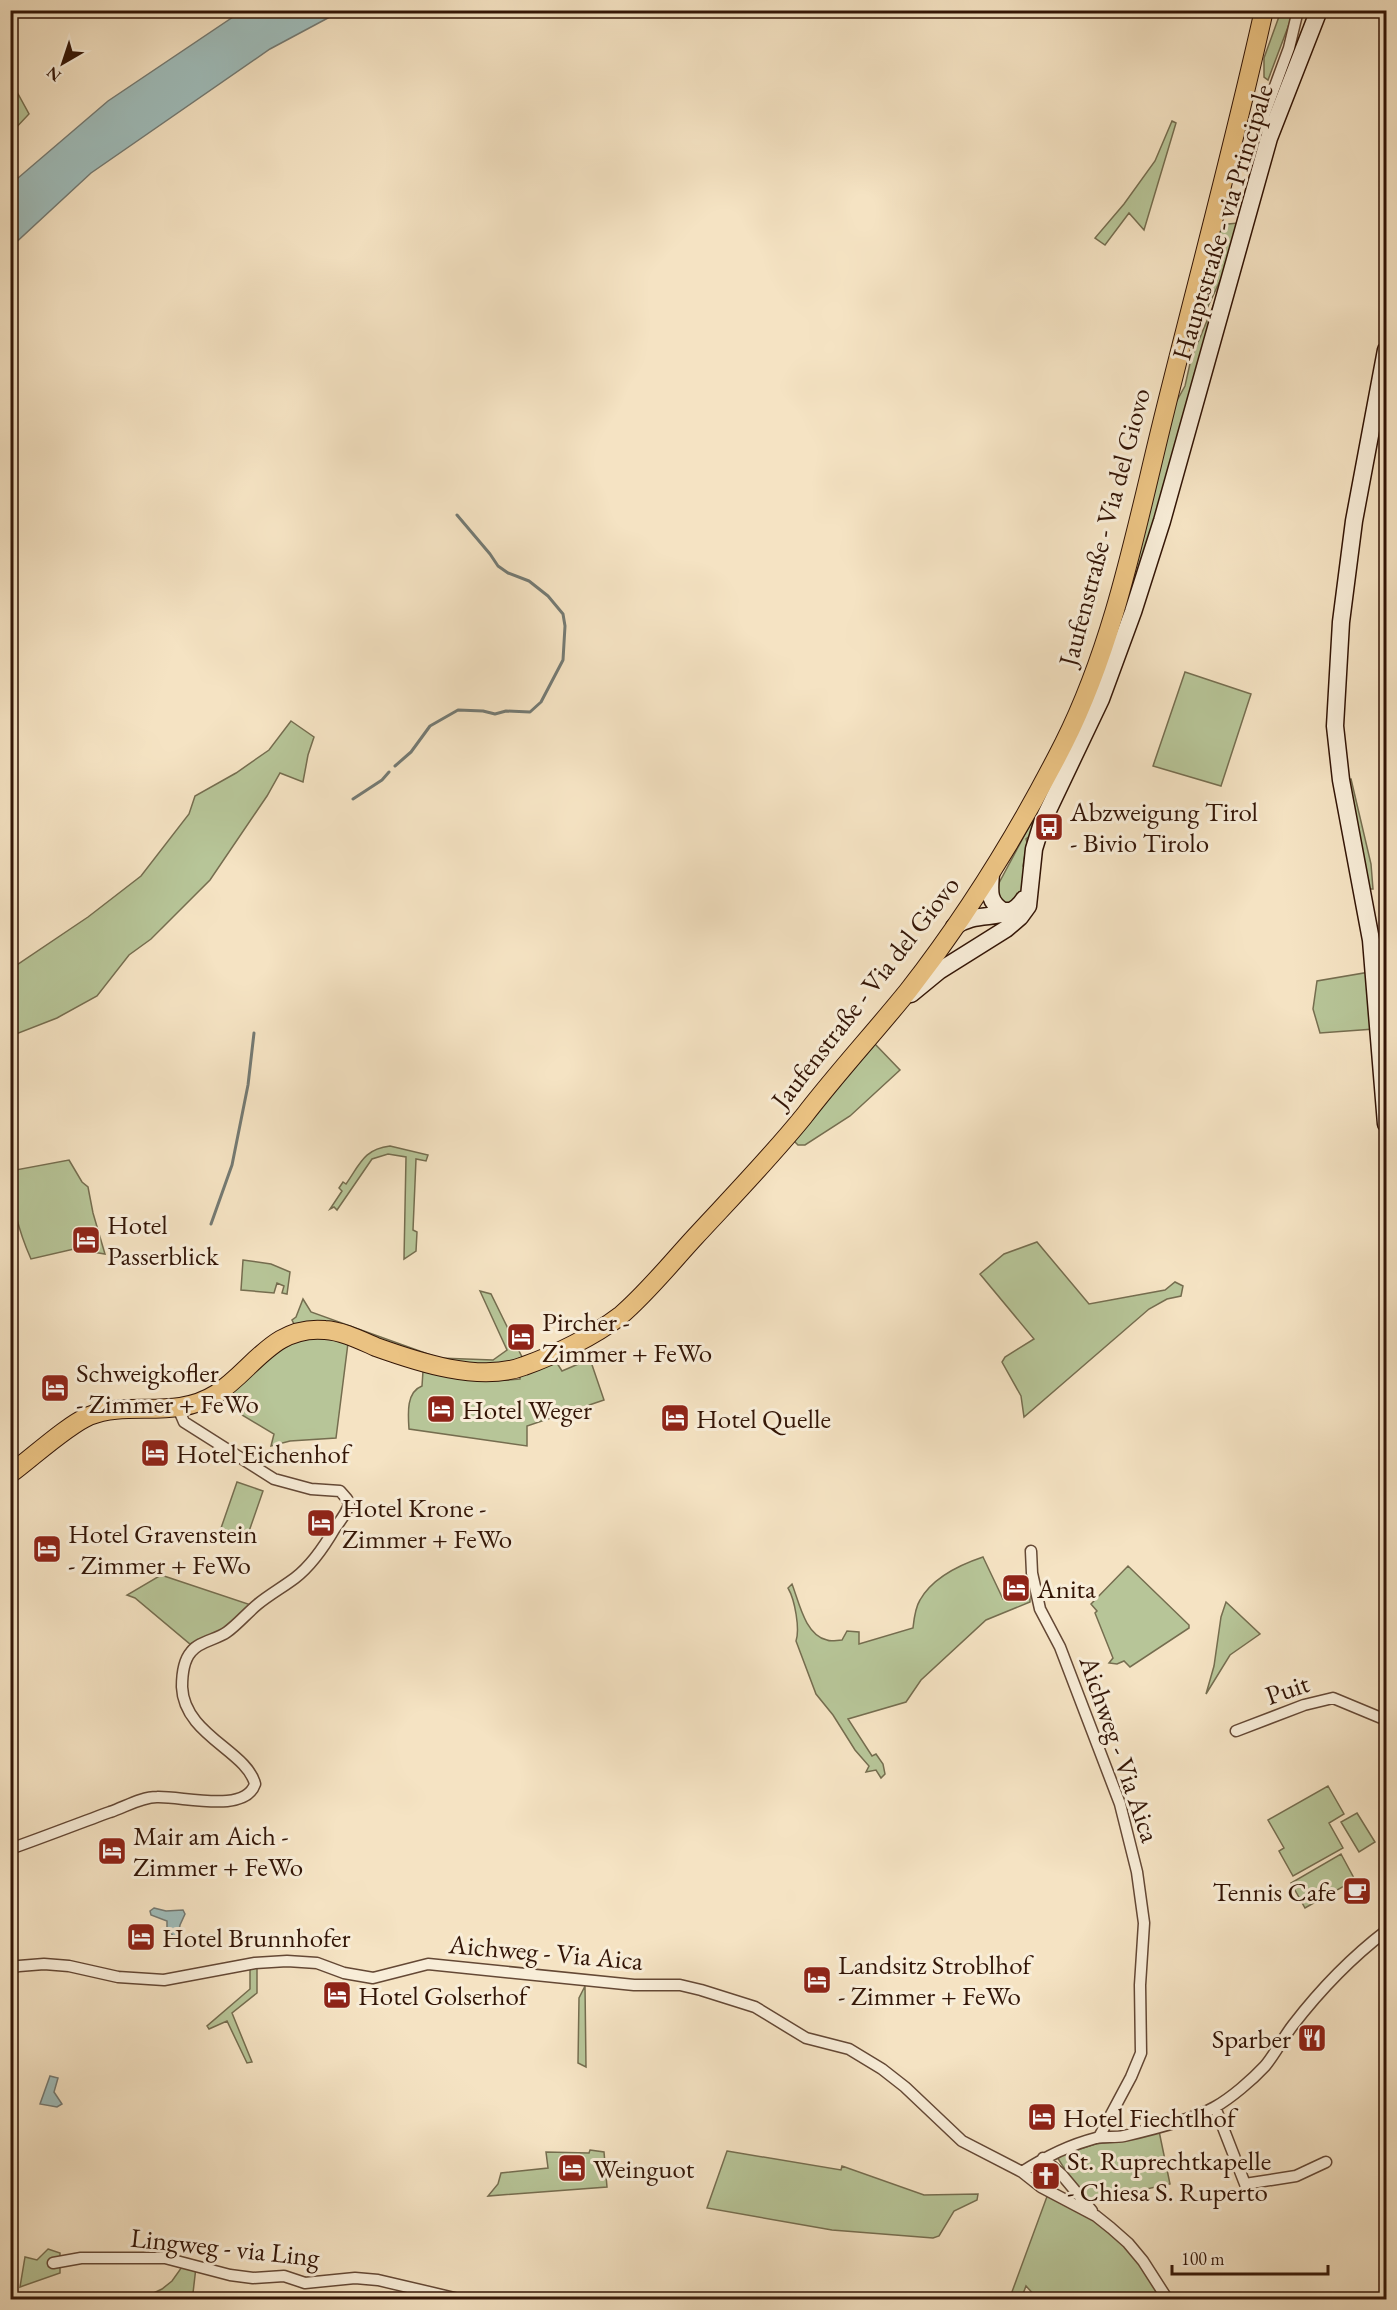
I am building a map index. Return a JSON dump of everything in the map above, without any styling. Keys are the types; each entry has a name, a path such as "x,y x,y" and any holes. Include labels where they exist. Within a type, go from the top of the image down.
{"main road":[{"name":"Jaufenstraße - Via del Giovo","path":"10,1474 73,1426 90,1416 109,1412 178,1408 210,1397 219,1392 261,1353 295,1332 314,1329 335,1331 416,1360 477,1371 507,1371 522,1367 581,1339 624,1313 775,1152 907,992 965,915 1064,742 1097,664 1115,610 1264,10"}],"street":[{"path":"1269,138 1264,116 1288,48 1298,10"},
{"name":"Hauptstraße - via Principale","path":"872,1033 900,1004 939,971 1006,929 1025,911 1030,899 1034,849 1042,823 1101,699 1148,568 1269,138 1319,10"},
{"path":"1386,350 1354,521 1341,622 1335,726 1341,780 1371,940 1386,1124"},
{"path":"991,873 989,895 992,902 1003,911 1013,911"},
{"path":"965,915 1002,915 1013,911 1029,891"},
{"path":"965,915 981,932 995,933 1006,929"},
{"path":"10,1849 147,1798 227,1801 244,1797 253,1790 255,1784 243,1764 212,1740 193,1716 182,1689 186,1659 196,1647 226,1633 255,1606 294,1579 308,1566 328,1540 349,1504 340,1491 311,1489 274,1479 184,1422 178,1408"},
{"name":"Aichweg - Via Aica","path":"1031,1551 1032,1573 1040,1608 1060,1647 1120,1804 1137,1872 1144,1923 1140,1985 1141,2053 1099,2137"},
{"name":"Puit","path":"1236,1731 1304,1705 1333,1698 1386,1720"},
{"path":"1022,2172 1043,2158 1072,2145 1099,2137 1121,2136 1178,2121 1215,2107 1260,2071 1294,2023 1332,1980 1386,1931"},
{"name":"Aichweg - Via Aica","path":"13,1965 69,1966 118,1977 164,1980 255,1963 287,1961 317,1963 344,1973 373,1978 428,1964 634,1985 680,1985 755,2007 806,2038 857,2053 898,2080 962,2141 1022,2172 1041,2187 1096,2216"},
{"path":"1215,2107 1245,2184 1296,2176 1326,2162"},
{"name":"Aichweg - Via Aica","path":"1043,2158 1062,2175 1096,2216 1128,2243 1168,2300"},
{"name":"Lingweg - via Ling","path":"52,2263 81,2258 165,2258 230,2275 253,2278 284,2276 305,2283 356,2278 378,2280 463,2300"}],"green space":[{"path":"1281,11 1294,11 1268,80 1264,77 1264,58"},
{"path":"11,81 29,114 10,133"},
{"path":"1172,121 1176,123 1144,230 1129,213 1105,245 1095,238 1124,204 1155,161"},
{"path":"1238,223 1233,253 1189,347 1217,232 1228,224"},
{"path":"1227,273 1138,582 1120,626 1175,404 1185,386 1191,359"},
{"path":"1185,672 1251,694 1221,786 1153,766"},
{"path":"291,721 314,737 303,782 280,773 210,880 151,939 129,955 97,996 57,1018 11,1036 11,969 88,917 141,876 189,814 195,796 236,773 269,750"},
{"path":"1351,779 1371,864 1373,889 1367,889 1341,780"},
{"path":"1034,822 1032,834 1026,839 1021,897 1004,906 997,891 999,883 1030,825"},
{"path":"1370,972 1374,1029 1320,1033 1313,1009 1317,981"},
{"path":"874,1043 900,1070 850,1116 805,1145 798,1145 794,1141"},
{"path":"390,1146 428,1155 426,1161 416,1159 413,1230 417,1232 416,1251 404,1259 406,1157 388,1154 372,1159 337,1210 334,1207 330,1209 342,1191 339,1188 343,1182 346,1184 368,1154"},
{"path":"69,1160 82,1182 88,1187 105,1254 74,1249 31,1259 16,1216 10,1171"},
{"path":"1037,1242 1089,1304 1165,1290 1175,1282 1183,1286 1181,1296 1167,1299 1149,1309 1024,1417 1021,1396 1002,1362 1005,1357 1034,1339 980,1274 1004,1254"},
{"path":"243,1260 271,1264 290,1272 287,1294 282,1293 284,1286 277,1283 274,1293 241,1290"},
{"path":"480,1291 491,1294 522,1357 508,1363 491,1365 455,1363 295,1326 292,1320 296,1317 303,1299 311,1312 439,1358 493,1360 507,1350"},
{"path":"326,1337 348,1343 336,1438 290,1441 271,1446 274,1434 232,1409 223,1398 285,1345 308,1338"},
{"path":"590,1359 604,1400 527,1426 527,1446 409,1429 409,1404 413,1393 422,1386 423,1371 472,1378 508,1380 520,1379 520,1376 555,1360 562,1371"},
{"path":"237,1482 263,1491 246,1540 220,1531"},
{"path":"983,1557 1003,1599 1030,1595 1030,1602 986,1620 921,1680 906,1702 848,1719 872,1756 876,1754 883,1764 885,1774 881,1778 876,1770 866,1772 869,1766 816,1694 796,1641 796,1614 788,1588 792,1584 808,1625 819,1637 830,1641 842,1640 847,1631 859,1632 859,1644 913,1628 918,1603 925,1592 939,1578"},
{"path":"1128,1566 1189,1625 1189,1628 1130,1667 1124,1661 1117,1664 1109,1663 1113,1658 1095,1613 1097,1611 1091,1604"},
{"path":"161,1575 251,1605 226,1628 190,1644 135,1598 127,1595"},
{"path":"1226,1602 1260,1634 1230,1655 1206,1694 1214,1666 1221,1617"},
{"path":"1328,1786 1344,1814 1329,1823 1343,1848 1293,1876 1279,1851 1284,1848 1268,1820"},
{"path":"1357,1813 1375,1842 1359,1852 1341,1822"},
{"path":"1341,1854 1355,1880 1305,1908 1291,1883"},
{"path":"257,1963 257,1993 232,2013 252,2062 247,2063 227,2021 209,2029 207,2026 250,1989 250,1964"},
{"path":"585,1986 586,2067 578,2063 579,1998"},
{"path":"1159,2131 1170,2184 1092,2203 1069,2176 1057,2157 1095,2144 1120,2141"},
{"path":"590,2150 604,2152 607,2187 488,2196 498,2184 501,2173 548,2168 546,2152 589,2153"},
{"path":"727,2151 841,2170 842,2166 924,2195 978,2194 977,2200 954,2211 939,2236 933,2238 832,2230 707,2208"},
{"path":"1049,2191 1111,2228 1169,2299 1038,2299 1026,2286 1021,2299 1009,2300"},
{"path":"48,2249 60,2253 60,2273 20,2287 25,2257 37,2260"},
{"path":"184,2264 196,2267 193,2293 187,2293 183,2299 139,2300 162,2289 172,2281"}],"water":[{"path":"242,11 341,11 270,49 91,173 11,247 11,184 108,101"},
{"path":"154,1908 166,1911 183,1910 185,1914 178,1936 173,1936 167,1927 167,1921 151,1915 150,1911"},
{"path":"50,2076 58,2078 54,2092 62,2104 57,2107 40,2104"}],"waterway":[{"path":"395,766 411,752 430,726 458,710 495,714 506,711 530,712 541,702 563,660 565,626 563,614 548,596 529,581 508,573 498,566 457,515"},
{"path":"353,799 382,780 389,772"},
{"path":"211,1224 232,1165 248,1085 254,1033"}],"place":[{"name":"Abzweigung Tirol - Bivio Tirolo","path":"1049,827"},
{"name":"Hotel Passerblick","path":"86,1240"},
{"name":"Pircher - Zimmer + FeWo","path":"521,1337"},
{"name":"Schweigkofler - Zimmer + FeWo","path":"55,1388"},
{"name":"Hotel Weger","path":"441,1409"},
{"name":"Hotel Quelle","path":"675,1418"},
{"name":"Hotel Eichenhof","path":"155,1453"},
{"name":"Hotel Krone - Zimmer + FeWo","path":"321,1523"},
{"name":"Hotel Gravenstein - Zimmer + FeWo","path":"47,1549"},
{"name":"Anita","path":"1016,1588"},
{"name":"Mair am Aich - Zimmer + FeWo","path":"112,1851"},
{"name":"Tennis Cafe","path":"1357,1891"},
{"name":"Hotel Brunnhofer","path":"141,1937"},
{"name":"Landsitz Stroblhof - Zimmer + FeWo","path":"817,1980"},
{"name":"Hotel Golserhof","path":"337,1995"},
{"name":"Sparber","path":"1312,2038"},
{"name":"Hotel Fiechtlhof","path":"1042,2117"},
{"name":"Weinguot","path":"572,2168"},
{"name":"St. Ruprechtkapelle - Chiesa S. Ruperto","path":"1046,2176"}]}
